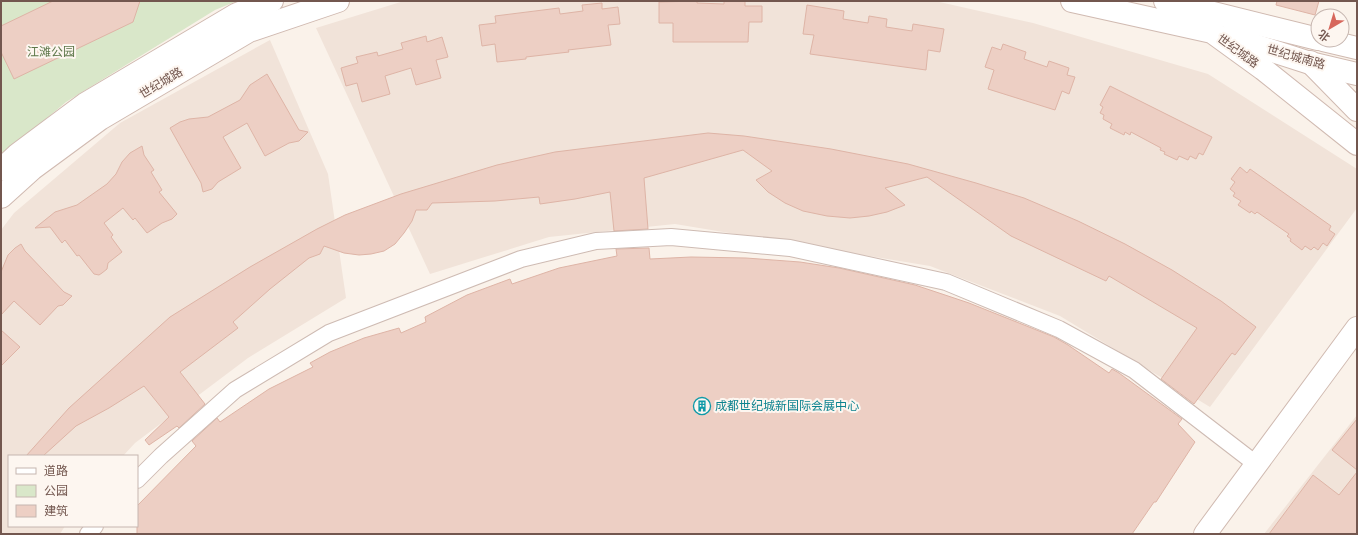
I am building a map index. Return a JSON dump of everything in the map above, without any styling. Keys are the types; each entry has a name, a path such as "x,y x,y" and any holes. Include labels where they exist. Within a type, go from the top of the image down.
{"main road":[{"name":"世纪城路","path":"1,170 18,154 85,104 237,14 272,1"},
{"name":"世纪城路","path":"1,197 32,169 100,119 249,31 338,1"},
{"name":"世纪城路","path":"1072,1 1212,32 1263,69 1357,144"},
{"name":"世纪城路","path":"1165,1 1310,37"},
{"path":"1285,31 1310,63 1357,110"},
{"name":"世纪城南路","path":"1212,32 1310,63 1357,74"},
{"path":"1205,534 1357,328"}],"street":[{"path":"138,479 161,456 235,390 329,333 521,259 596,241 671,237 790,248 946,282 1059,329 1134,370 1256,464"}],"shaded area":[{"path":"404,1 935,1 1033,23 1208,74 1357,169 1357,208 1210,407 1060,316 930,266 675,224 549,237 430,274 316,28"},
{"path":"270,40 328,174 346,298 248,358 135,443 124,455 8,455 8,527 64,527 60,534 1,534 1,230 14,213 120,123"},
{"path":"1357,415 1357,534 1264,534"}],"green space":[{"name":"江滩公园","path":"1,1 237,1 215,10 66,102 1,157"}],"building":[{"path":"53,1 140,1 133,22 14,79 1,52 1,26"},
{"path":"697,1 697,3 724,4 724,1 745,1 745,6 762,6 762,22 749,22 748,42 673,42 673,23 659,23 659,2"},
{"path":"1277,1 1319,1 1317,8 1310,8 1310,14 1276,5"},
{"path":"602,3 602,9 618,7 620,24 608,25 611,45 568,50 569,52 497,62 495,44 482,46 479,25 496,23 495,16 559,8 560,14 583,11 582,5"},
{"path":"807,5 844,11 843,19 868,23 869,16 887,19 886,27 912,31 913,24 944,29 940,52 928,50 926,70 810,54 814,35 803,34"},
{"path":"426,36 427,42 442,37 448,57 436,60 441,78 416,85 411,68 385,76 390,94 362,102 357,83 346,86 341,68 358,63 356,57 377,52 378,56 403,49 401,43"},
{"path":"1003,44 1026,52 1024,59 1047,67 1049,61 1069,68 1067,75 1075,77 1069,94 1062,91 1055,110 988,89 994,70 985,67 992,47 1001,50"},
{"path":"267,74 299,130 308,132 299,141 289,143 265,156 247,123 223,137 241,168 218,182 212,189 203,192 201,183 170,128 189,119 208,117 240,100 250,85"},
{"path":"1110,86 1212,137 1203,155 1199,153 1196,159 1190,156 1188,160 1179,156 1177,160 1164,154 1165,152 1160,150 1161,148 1131,132 1130,135 1125,132 1124,135 1110,128 1112,124 1103,119 1104,115 1100,113 1103,107 1100,105"},
{"path":"708,133 744,136 831,149 908,164 1024,198 1078,221 1125,244 1172,270 1221,301 1256,327 1235,355 1232,353 1194,404 1161,379 1197,328 1109,276 1106,281 1011,236 927,177 885,188 905,205 887,212 850,218 827,216 803,211 785,203 768,192 756,180 772,171 743,150 644,178 648,229 614,231 610,192 540,204 539,197 495,201 432,203 427,210 416,210 412,221 404,233 395,244 384,251 359,255 344,253 324,246 320,254 309,258 270,289 233,322 238,328 180,372 205,404 179,428 177,426 149,445 145,440 169,417 144,386 109,408 76,426 44,455 27,455 69,408 170,317 250,267 345,215 401,194 497,165 555,152"},
{"path":"142,146 144,155 154,170 151,172 162,190 159,192 177,214 172,219 162,223 147,233 135,218 133,220 123,208 104,223 113,235 111,237 122,252 108,263 107,269 102,273 99,275 94,274 79,255 77,256 65,240 62,243 50,227 35,228 55,212 77,205 107,184 116,174 122,162 130,153"},
{"path":"1240,167 1247,173 1250,169 1331,226 1329,230 1335,234 1327,246 1323,243 1318,250 1314,247 1311,250 1305,246 1302,250 1290,241 1291,239 1287,236 1289,234 1257,212 1255,214 1251,211 1250,213 1238,205 1241,201 1233,196 1235,193 1230,189 1235,182 1231,179"},
{"path":"21,244 25,251 64,292 72,296 63,305 58,306 40,325 14,301 1,315 1,272 8,255"},
{"name":"成都世纪城新国际会展中心","path":"649,248 650,259 691,257 746,258 800,262 839,268 915,285 969,303 1054,337 1109,373 1112,369 1119,373 1182,419 1178,424 1195,442 1156,502 1154,502 1132,534 137,534 138,505 196,446 192,441 217,418 220,422 269,389 313,367 310,363 330,352 364,338 399,328 401,333 426,322 425,317 467,295 510,279 512,284 559,268 617,256 616,249"},
{"path":"1,330 20,347 1,366"},
{"path":"1357,419 1357,470 1332,450"},
{"path":"1357,472 1357,534 1269,534 1313,475 1339,495"}],"place":[{"name":"成都世纪城新国际会展中心","path":"702,406"}]}
